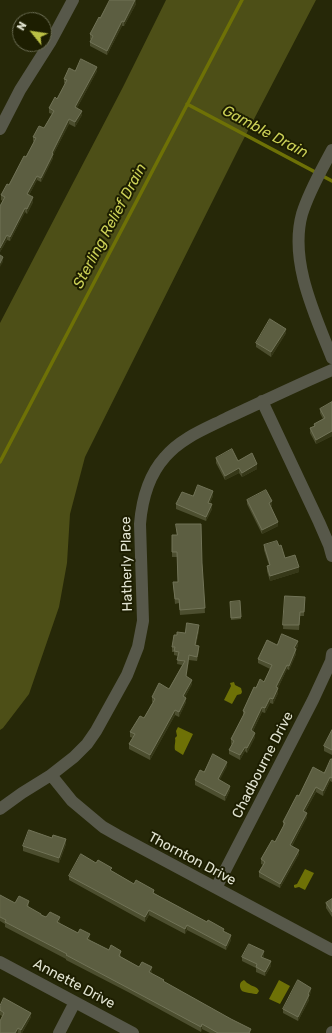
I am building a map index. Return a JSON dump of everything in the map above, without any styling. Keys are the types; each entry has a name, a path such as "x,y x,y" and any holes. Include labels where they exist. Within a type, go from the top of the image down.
{"street":[{"path":"0,129 4,112 51,41 73,0"},
{"path":"332,150 315,181 307,200 302,215 299,246 302,271 311,304 332,358"},
{"name":"Hatherly Place","path":"0,809 22,793 52,775 74,758 87,744 96,731 127,675 138,647 143,621 140,531 141,510 149,481 165,457 176,445 189,437 332,370"},
{"path":"262,402 319,522 332,556"},
{"name":"Chadbourne Drive","path":"216,888 314,700 331,660 332,654"},
{"name":"Thornton Drive","path":"52,775 72,801 103,827 117,836 332,950"},
{"name":"Annette Drive","path":"0,962 133,1033"},
{"path":"59,1033 75,1002"}],"shaded area":[{"name":"Sterling Relief Drain","path":"166,0 316,0 241,144 85,457 70,514 67,563 59,607 29,694 0,730 0,323 123,87"},
{"path":"234,682 235,685 241,688 242,692 241,694 237,695 232,704 224,700 231,686 230,683"},
{"path":"178,727 193,734 183,755 175,750 175,738 177,736 176,731"},
{"path":"305,869 314,873 305,890 299,887 295,888 294,885 297,884"},
{"path":"244,980 257,988 259,991 257,994 242,991 240,985"},
{"path":"279,980 290,986 280,1004 269,999"}],"building":[{"path":"110,0 135,0 124,22 122,21 107,51 90,42 93,36 90,34"},
{"path":"81,59 97,67 75,107 82,111 75,122 69,119 41,178 37,176 27,194 33,197 27,209 25,208 10,237 7,235 0,248 0,206 5,197 1,195 7,184 9,185 24,156 26,157 36,138 33,137 39,126 44,128 54,111 49,108 55,97 57,99 67,80 64,79 69,68 75,71"},
{"path":"0,255 3,257 0,263"},
{"path":"270,319 286,329 271,352 256,343"},
{"path":"332,402 332,431 316,440 310,428 325,418 320,409"},
{"path":"232,449 238,461 252,453 257,464 242,473 239,468 225,476 216,458"},
{"path":"198,485 213,491 208,503 212,504 206,517 176,504 182,492 193,496"},
{"path":"266,490 272,501 269,503 278,522 262,530 247,500"},
{"path":"176,524 201,524 205,608 180,610 179,599 175,599 173,582 178,582 177,552 172,552 172,535 177,535"},
{"path":"277,541 279,546 281,545 285,558 295,555 299,567 270,576 267,566 270,565 264,545"},
{"path":"285,596 305,597 304,612 300,612 299,625 283,625"},
{"path":"240,601 241,617 231,618 230,602"},
{"path":"187,623 199,625 195,645 199,646 197,657 189,655 186,676 192,680 183,696 186,698 179,712 175,710 150,755 129,744 135,734 130,732 140,716 144,718 155,699 152,697 159,683 169,689 185,661 177,660 179,652 174,651 175,647 172,647 174,635 177,635 177,632 185,633"},
{"path":"282,634 298,641 294,648 296,649 289,666 287,665 276,687 278,688 273,699 270,698 265,708 262,707 251,730 255,733 247,748 245,747 240,755 229,750 234,741 231,739 245,712 243,711 254,687 256,688 260,679 264,682 272,665 258,659 267,640 277,645"},
{"path":"332,730 332,750 324,746"},
{"path":"213,754 227,762 218,779 230,786 225,796 195,780 200,770 204,772"},
{"path":"331,759 332,778 330,777 323,791 316,787 303,811 307,813 290,845 299,850 280,884 259,872 265,862 261,859 272,840 275,842 285,823 283,822 297,795 299,796 313,767 324,773"},
{"path":"29,830 52,838 53,835 66,839 59,858 23,846"},
{"path":"81,854 96,863 98,860 112,868 110,870 134,884 136,880 154,890 153,893 207,922 208,920 224,929 223,931 231,935 226,946 187,925 185,929 149,910 145,917 69,876"},
{"path":"0,895 15,903 19,896 29,901 27,906 41,915 46,917 50,912 60,917 57,922 78,933 80,929 90,934 87,939 109,950 111,945 121,951 119,956 139,967 142,962 152,967 149,972 251,1029 249,1033 218,1033 202,1024 201,1027 5,922 6,920 0,917"},
{"path":"332,899 332,912 326,903"},
{"path":"249,944 264,951 261,957 271,961 265,972 256,967 257,964 242,957"},
{"path":"298,980 311,988 298,1017 283,1009"},
{"path":"4,998 31,1013 21,1030 18,1028 15,1033 0,1033 0,1021 4,1013 0,1010 0,1006"}],"waterway":[{"name":"Sterling Relief Drain","path":"0,462 242,0"},
{"name":"Gamble Drain","path":"187,104 332,181"}]}
